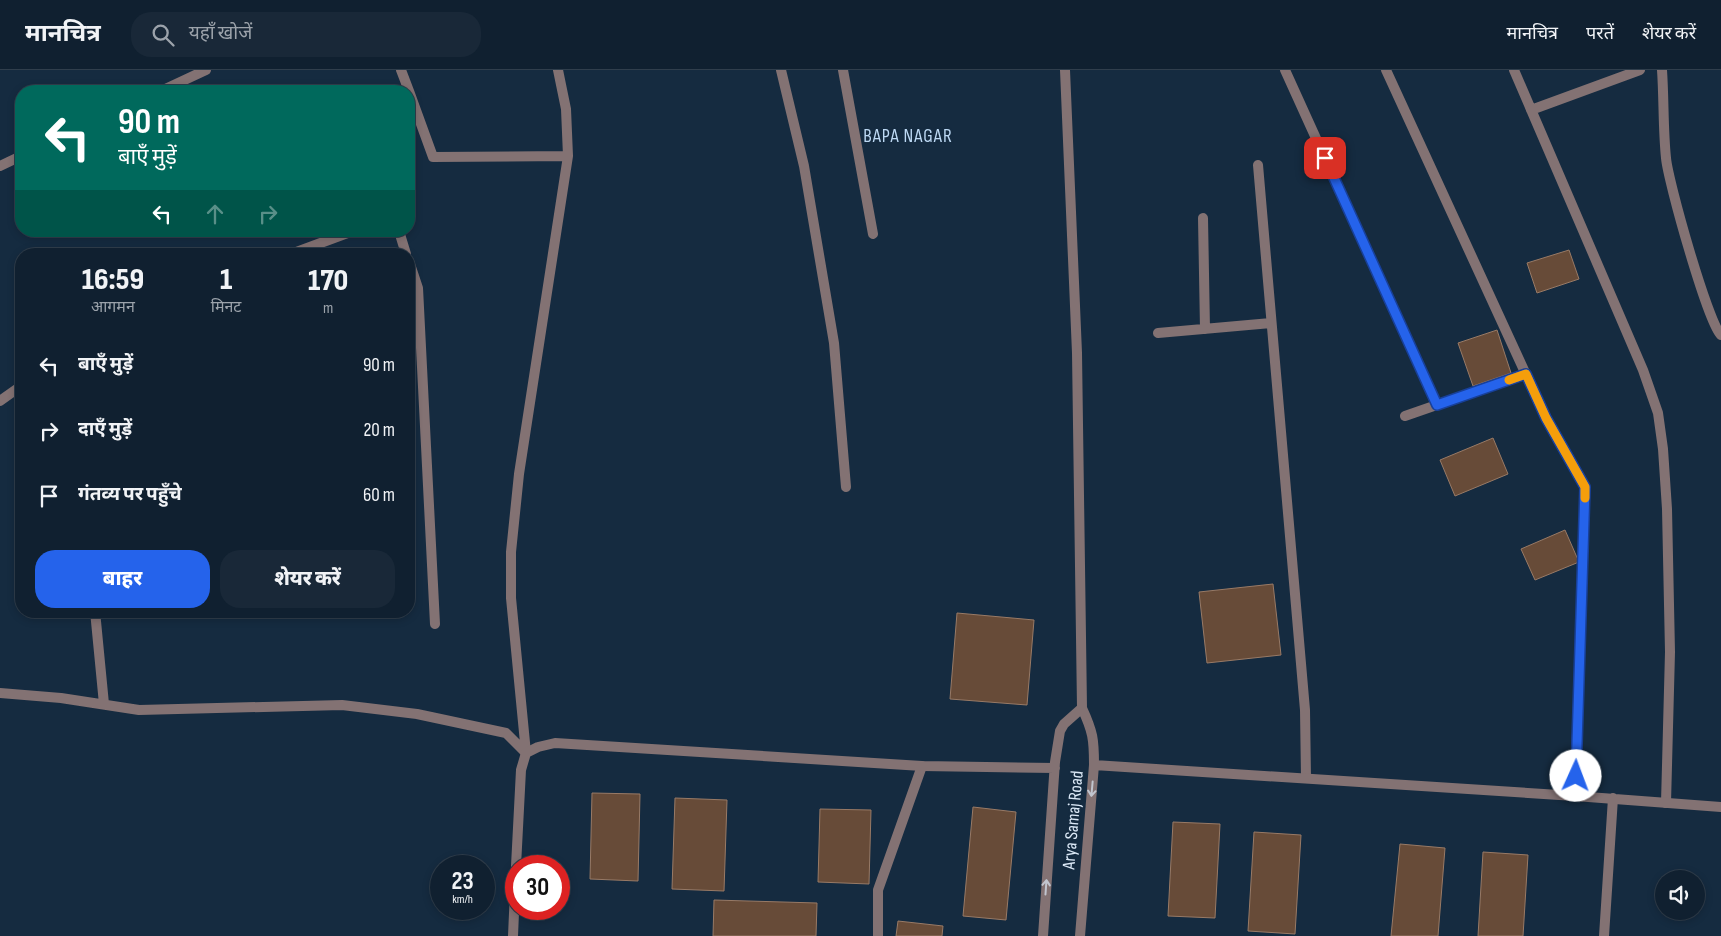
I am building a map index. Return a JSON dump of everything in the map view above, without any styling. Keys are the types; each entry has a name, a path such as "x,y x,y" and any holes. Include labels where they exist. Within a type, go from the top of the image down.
{"street":[{"path":"174,85 206,70"},
{"path":"401,70 407,85"},
{"path":"517,855 521,770 526,753 511,598 512,552 519,474 568,156 566,109 558,70"},
{"path":"781,70 804,166 834,343 846,487"},
{"path":"843,70 873,234"},
{"path":"1043,936 1055,768 1060,731 1064,724 1082,708 1077,353 1065,70"},
{"path":"1286,70 1437,405"},
{"path":"1386,70 1546,418 1585,487 1576,796"},
{"path":"1514,70 1643,370 1658,413 1663,448 1667,509 1670,633 1666,803"},
{"path":"1531,110 1640,70"},
{"path":"1662,70 1668,167 1689,247 1713,322 1721,335"},
{"path":"415,108 433,157 568,156"},
{"path":"0,166 15,159"},
{"path":"1258,165 1305,710 1306,778"},
{"path":"1203,218 1205,329"},
{"path":"307,248 337,237"},
{"path":"415,279 418,288 435,624"},
{"path":"1158,333 1272,323"},
{"path":"1404,416 1526,374"},
{"path":"0,401 15,390"},
{"path":"96,618 104,704"},
{"path":"0,693 61,698 139,710 342,705 417,714 506,734 526,753"},
{"name":"Arya Samaj Road","path":"1080,936 1094,765 1094,738 1082,708"},
{"path":"526,753 538,747 555,744 922,766 1055,768"},
{"path":"1094,765 1614,798 1721,807"},
{"path":"878,936 878,890 922,766"},
{"path":"1604,936 1614,798"},
{"path":"513,936 514,920"}],"building":[{"path":"1569,250 1579,279 1537,293 1527,263"},
{"path":"1497,330 1511,373 1473,386 1458,343"},
{"path":"1493,438 1508,474 1455,496 1440,460"},
{"path":"1565,530 1579,562 1535,580 1521,549"},
{"path":"1273,584 1281,655 1207,663 1199,592"},
{"path":"957,613 1034,620 1027,705 950,699"},
{"path":"592,793 640,794 638,881 590,879"},
{"path":"675,798 727,800 724,891 672,889"},
{"path":"973,807 1016,812 1006,920 963,916"},
{"path":"820,809 871,810 869,884 818,882"},
{"path":"1173,822 1220,824 1215,918 1168,916"},
{"path":"1254,832 1301,835 1295,934 1248,931"},
{"path":"1400,844 1445,848 1438,936 1391,936"},
{"path":"1483,852 1528,855 1523,936 1478,936"},
{"path":"714,900 817,903 816,936 713,936"},
{"path":"898,921 943,926 942,936 896,936"}],"slow traffic":[{"path":"1509,380 1526,374 1546,418 1585,487 1585,498"}],"district":[{"name":"BAPA NAGAR","path":"908,136"}],"route":[{"path":"1325,158 1437,405 1526,374 1546,418 1585,487 1576,776"}]}
